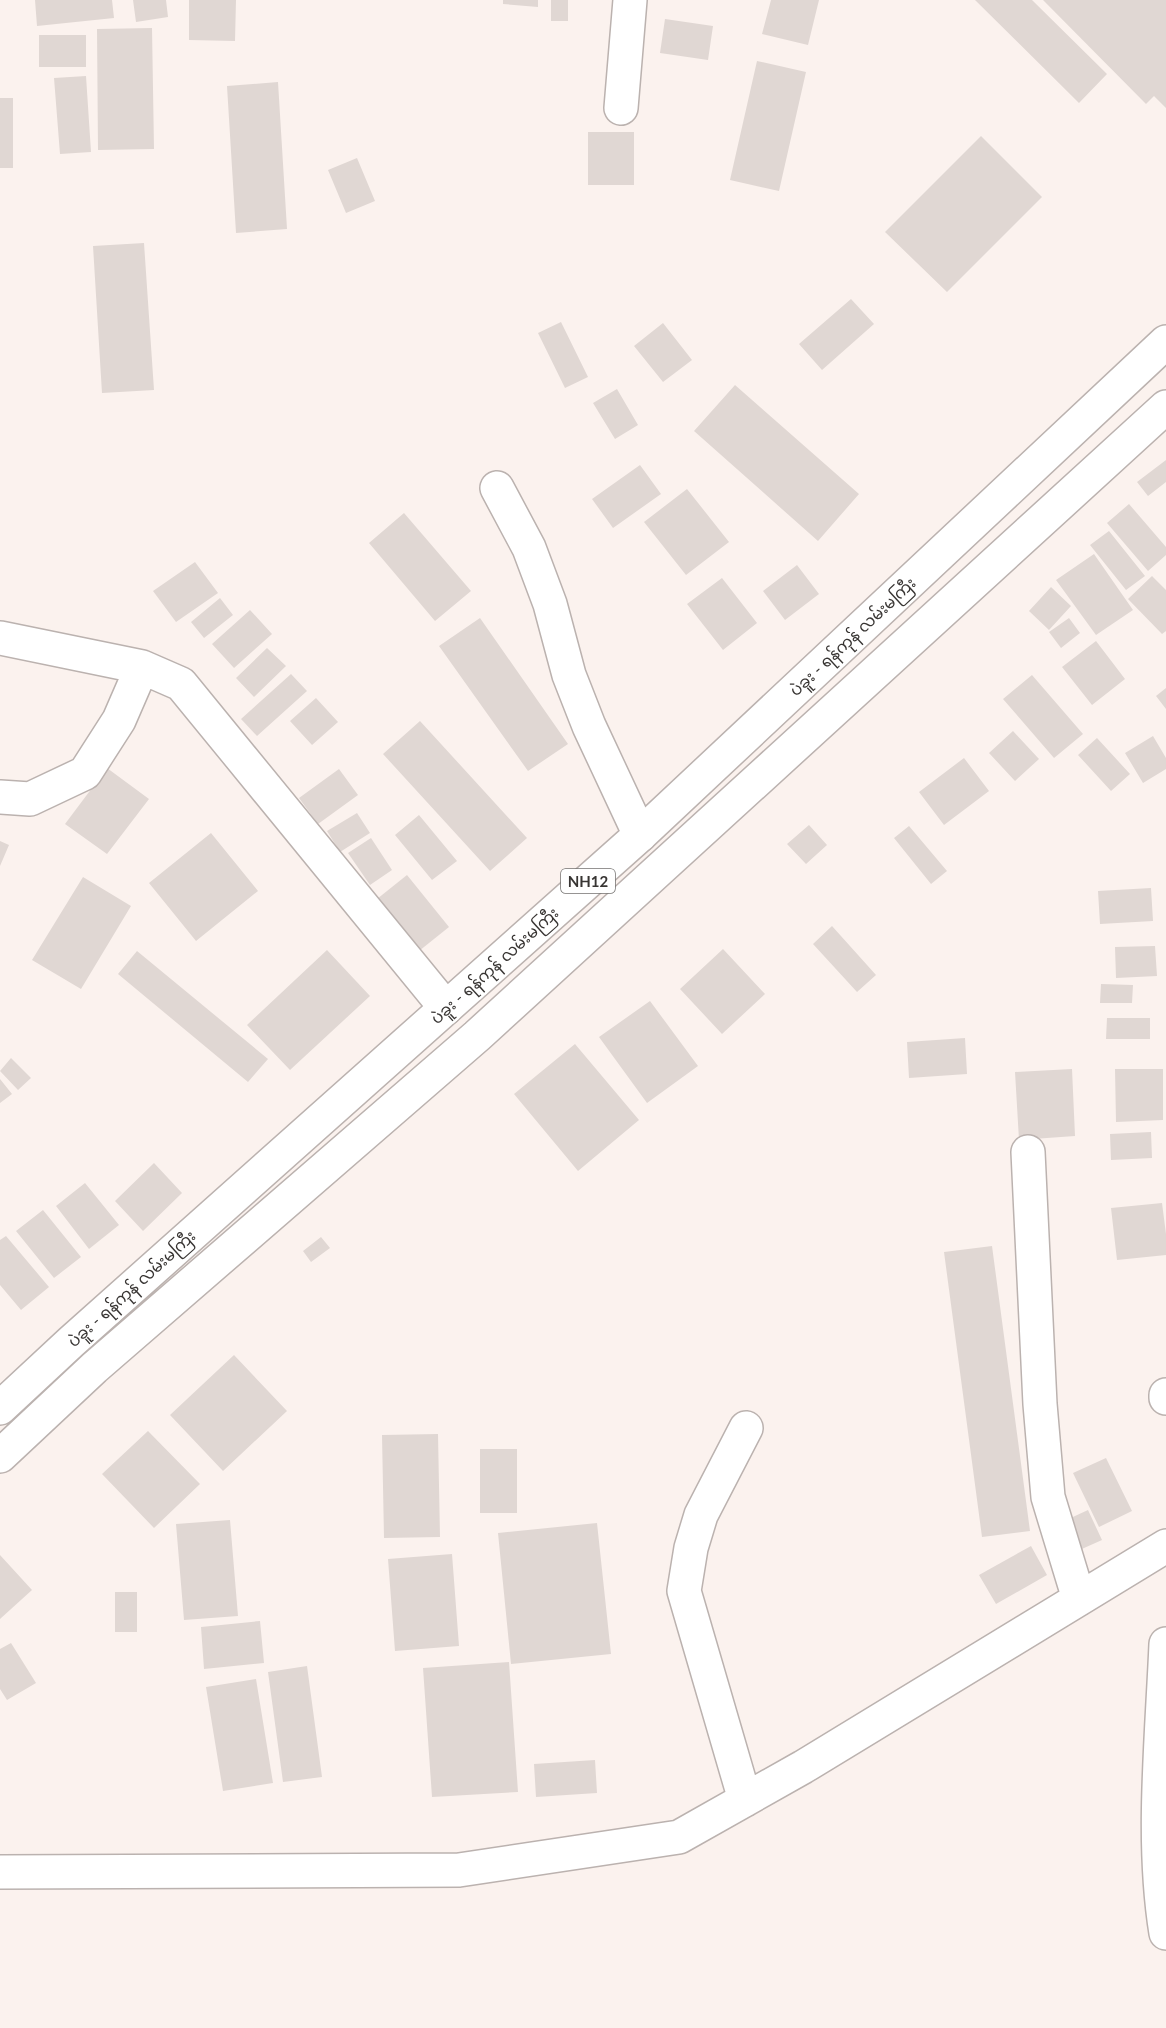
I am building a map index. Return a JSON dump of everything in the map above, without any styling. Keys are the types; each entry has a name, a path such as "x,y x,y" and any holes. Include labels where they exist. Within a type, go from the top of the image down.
{"main road":[{"path":"621,108 630,0"},
{"name":"ပဲခူး - ရန်ကုန် လမ်းမကြီး","path":"0,1408 640,835 1161,356"},
{"name":"NH12","path":"0,1456 103,1360 477,1036 1166,407"},
{"path":"496,488 529,548 550,604 569,675 589,726 640,835"},
{"path":"0,638 142,667 181,684 446,1008"},
{"path":"0,797 30,799 85,773 119,720 142,667"},
{"path":"1028,1152 1040,1404 1048,1497 1079,1599"},
{"path":"746,1428 701,1515 691,1548 684,1591 746,1800"},
{"path":"0,1872 459,1870 679,1837 804,1767 1166,1546"},
{"path":"1166,1644 1161,1904 1166,1933"}],"building":[{"path":"35,0 112,0 114,18 37,26"},
{"path":"133,0 166,0 168,17 136,22"},
{"path":"189,0 236,0 235,41 189,40"},
{"path":"503,0 538,0 538,7 503,4"},
{"path":"551,0 568,0 568,21 551,21"},
{"path":"771,0 819,0 808,45 762,34"},
{"path":"975,0 1032,0 1107,74 1079,103"},
{"path":"1043,0 1166,0 1166,108 1154,96 1146,104"},
{"path":"665,19 713,26 708,60 660,53"},
{"path":"152,28 154,149 98,150 97,29"},
{"path":"39,35 86,35 86,67 39,67"},
{"path":"757,61 806,72 779,191 730,180"},
{"path":"86,76 91,152 60,154 54,78"},
{"path":"278,82 287,229 236,233 227,86"},
{"path":"0,98 13,98 13,168 0,168"},
{"path":"588,132 634,132 634,185 588,185"},
{"path":"981,136 1042,197 947,292 885,232"},
{"path":"357,158 375,201 346,213 328,170"},
{"path":"144,243 154,390 102,393 93,246"},
{"path":"851,299 874,324 822,370 799,344"},
{"path":"561,322 588,377 565,388 538,333"},
{"path":"663,323 692,360 663,382 634,346"},
{"path":"735,385 859,494 818,541 694,431"},
{"path":"617,389 638,425 615,439 593,403"},
{"path":"1166,460 1166,482 1148,496 1137,482"},
{"path":"640,465 661,494 613,528 592,499"},
{"path":"687,489 729,542 686,575 644,522"},
{"path":"1129,504 1166,547 1166,555 1148,571 1107,523"},
{"path":"404,513 471,591 435,621 369,543"},
{"path":"1109,531 1145,576 1126,590 1090,545"},
{"path":"1094,554 1133,610 1096,635 1056,580"},
{"path":"195,562 218,593 176,622 153,591"},
{"path":"797,565 819,594 785,620 763,591"},
{"path":"1152,576 1166,590 1166,631 1162,634 1128,599"},
{"path":"722,578 757,623 723,650 687,604"},
{"path":"1051,587 1071,606 1049,630 1029,611"},
{"path":"220,598 233,615 204,638 191,622"},
{"path":"250,610 272,634 234,668 212,644"},
{"path":"480,618 568,744 528,771 439,646"},
{"path":"1069,618 1080,633 1061,648 1049,632"},
{"path":"1096,641 1125,679 1092,705 1062,667"},
{"path":"267,648 286,666 254,697 236,678"},
{"path":"291,674 307,691 257,736 241,719"},
{"path":"1032,675 1083,734 1054,758 1003,699"},
{"path":"1166,688 1166,709 1156,696"},
{"path":"316,698 338,722 312,745 290,721"},
{"path":"420,721 527,838 490,871 383,754"},
{"path":"1013,731 1039,759 1015,781 989,753"},
{"path":"1153,736 1166,758 1166,769 1143,783 1125,753"},
{"path":"1097,738 1130,774 1111,791 1078,755"},
{"path":"964,758 989,791 944,825 919,792"},
{"path":"107,768 149,799 107,854 65,824"},
{"path":"339,769 358,795 318,824 299,798"},
{"path":"357,813 370,833 340,852 327,831"},
{"path":"419,815 457,861 432,880 395,835"},
{"path":"809,825 827,845 806,864 787,844"},
{"path":"909,826 947,871 931,884 894,838"},
{"path":"211,833 258,891 196,941 149,883"},
{"path":"371,838 392,870 370,885 348,853"},
{"path":"0,841 9,845 0,866"},
{"path":"407,875 449,927 419,951 377,899"},
{"path":"83,877 131,906 81,989 32,960"},
{"path":"1151,888 1153,921 1100,924 1098,891"},
{"path":"832,926 876,975 857,992 813,944"},
{"path":"1155,946 1157,976 1116,978 1115,947"},
{"path":"723,949 765,994 722,1034 680,989"},
{"path":"327,950 370,996 290,1070 247,1025"},
{"path":"137,951 268,1059 248,1082 118,974"},
{"path":"1101,984 1133,985 1132,1003 1100,1003"},
{"path":"650,1001 698,1066 647,1103 599,1037"},
{"path":"1107,1018 1150,1018 1150,1039 1106,1039"},
{"path":"965,1038 967,1074 909,1078 907,1042"},
{"path":"575,1044 639,1120 578,1171 514,1094"},
{"path":"11,1058 31,1078 18,1090 0,1071"},
{"path":"1072,1069 1075,1136 1019,1140 1015,1072"},
{"path":"1115,1069 1163,1069 1163,1120 1116,1122"},
{"path":"0,1079 12,1094 0,1103"},
{"path":"1151,1132 1152,1158 1111,1160 1110,1134"},
{"path":"154,1163 182,1193 143,1231 115,1201"},
{"path":"85,1183 119,1225 89,1249 56,1206"},
{"path":"1162,1203 1166,1255 1117,1260 1111,1208"},
{"path":"43,1210 81,1257 54,1278 16,1231"},
{"path":"6,1236 49,1287 21,1310 0,1285 0,1240"},
{"path":"321,1237 330,1248 311,1262 303,1251"},
{"path":"992,1246 1030,1531 982,1537 944,1252"},
{"path":"234,1355 287,1411 223,1471 170,1415"},
{"path":"148,1431 200,1484 154,1528 102,1474"},
{"path":"438,1434 440,1537 384,1538 382,1435"},
{"path":"480,1449 517,1449 517,1513 480,1513"},
{"path":"1106,1458 1132,1511 1099,1527 1073,1473"},
{"path":"1088,1510 1102,1540 1075,1552 1062,1522"},
{"path":"230,1520 238,1616 184,1620 176,1524"},
{"path":"597,1523 611,1654 511,1664 498,1533"},
{"path":"1031,1546 1047,1575 996,1604 979,1575"},
{"path":"452,1554 459,1646 395,1651 388,1559"},
{"path":"0,1555 32,1590 0,1619"},
{"path":"115,1592 137,1592 137,1632 115,1632"},
{"path":"260,1621 264,1663 204,1669 201,1627"},
{"path":"11,1643 36,1683 7,1700 0,1689 0,1649"},
{"path":"509,1662 518,1792 432,1797 423,1668"},
{"path":"307,1666 322,1777 283,1782 268,1672"},
{"path":"256,1679 273,1783 223,1791 206,1687"},
{"path":"595,1760 597,1793 536,1797 534,1764"}]}
